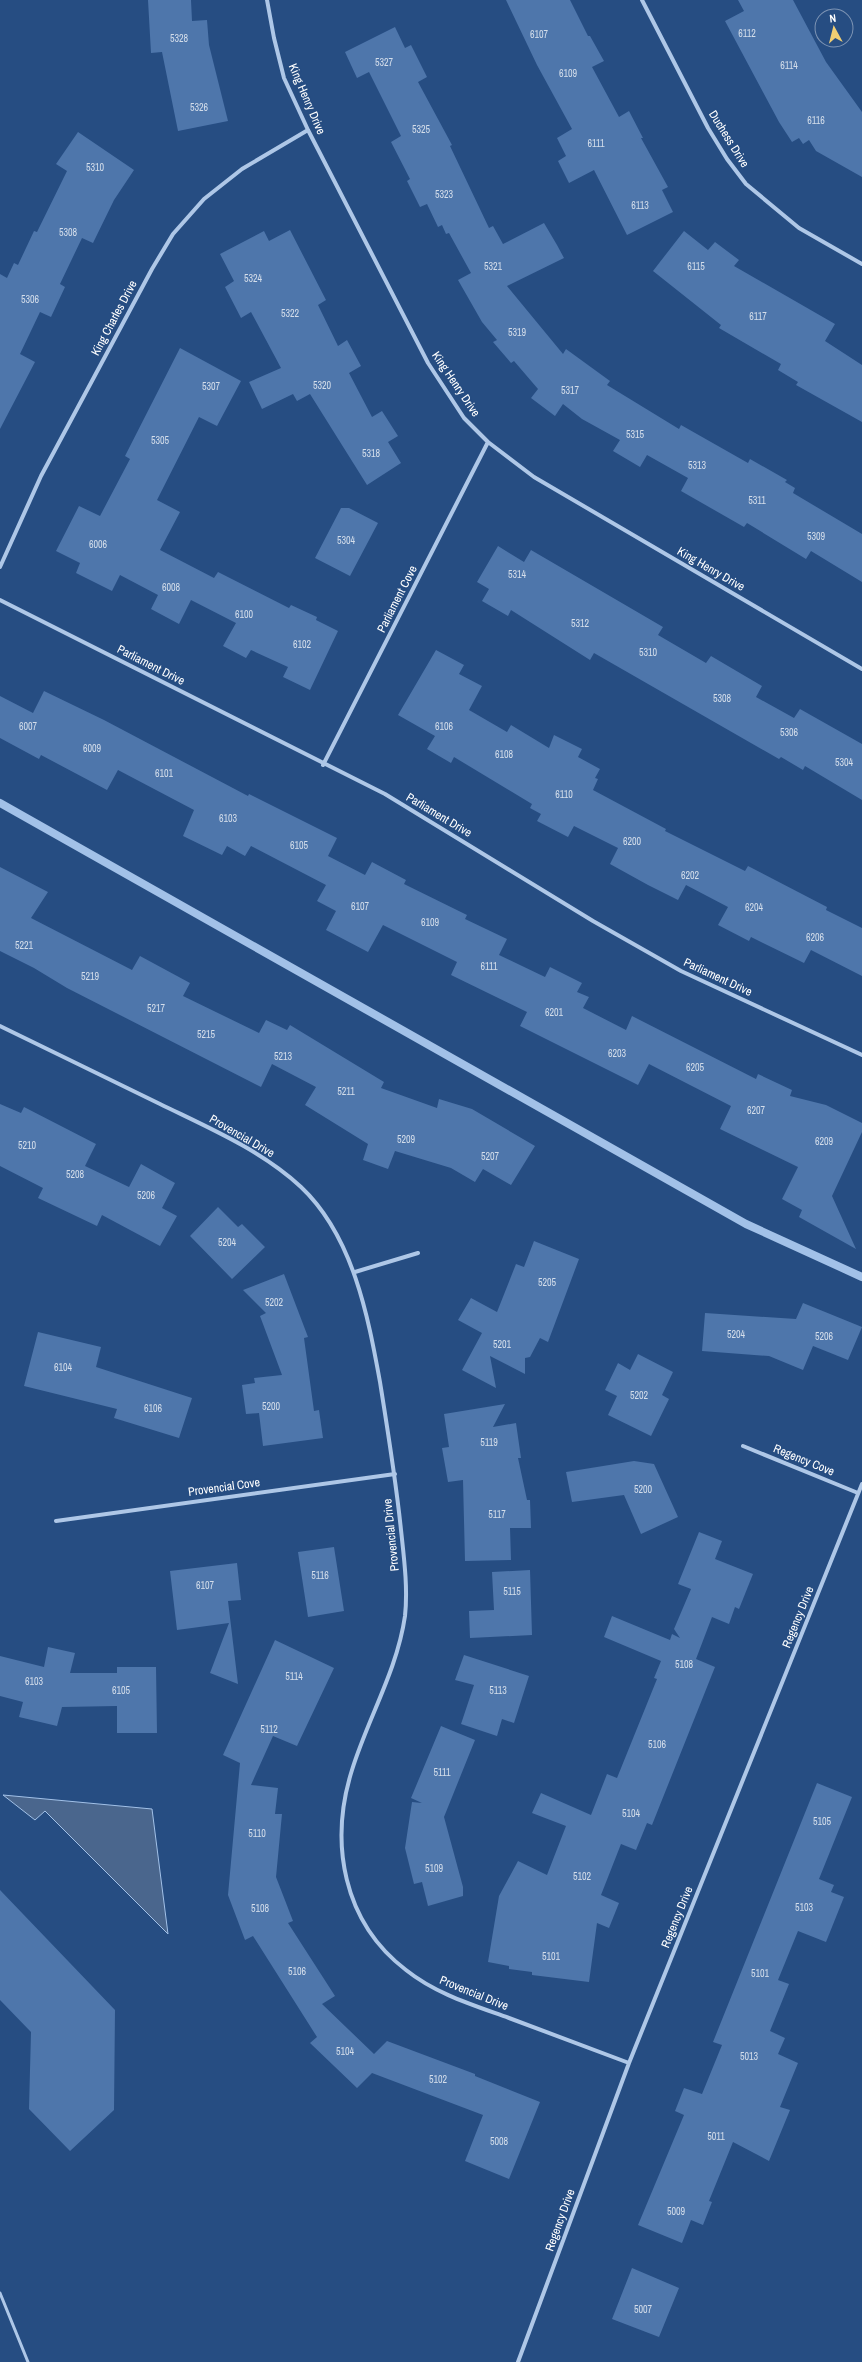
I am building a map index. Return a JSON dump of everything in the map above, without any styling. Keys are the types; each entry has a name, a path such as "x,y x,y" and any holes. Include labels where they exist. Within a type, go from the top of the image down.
{"street":[{"name":"King Henry Drive","path":"268,0 274,38 284,78 308,130 428,363 464,418 488,442 534,477 862,669"},
{"name":"Duchess Drive","path":"642,0 708,128 727,159 746,184 799,228 862,264"},
{"name":"King Charles Drive","path":"0,568 41,476 152,269 173,234 204,199 242,169 308,130"},
{"name":"Parliament Cove","path":"323,764 488,442"},
{"name":"Parliament Drive","path":"0,600 385,794 593,921 681,971 862,1055"},
{"name":"Provencial Drive","path":"0,1026 219,1133 262,1157 302,1189 328,1222 355,1272 376,1362 395,1474 404,1563 405,1614 392,1669 352,1771 342,1815 341,1856 354,1904 376,1940 405,1970 443,1994 629,2063"},
{"path":"355,1272 418,1253"},
{"name":"Regency Cove","path":"743,1446 858,1493"},
{"name":"Provencial Cove","path":"56,1521 395,1474"},
{"name":"Regency Drive","path":"518,2362 629,2063 862,1484"}],"lane":[{"path":"0,2293 28,2362"}],"water":[{"path":"3,1795 152,1809 168,1934 45,1811 35,1820"}],"building":[{"path":"148,0 191,0 192,21 207,20 209,45 228,121 178,131 162,52 151,53"},
{"path":"506,0 570,0 588,36 590,36 604,61 592,67 619,117 629,111 643,138 641,138 668,187 662,190 673,212 627,235 594,170 569,183 558,161 566,156 557,138 572,129 537,65"},
{"path":"738,0 793,0 814,39 814,48 819,48 826,62 862,112 862,177 816,151 809,140 803,144 799,138 792,142 779,122 725,21 744,11"},
{"path":"395,27 405,48 411,45 427,77 418,82 452,145 450,146 489,228 493,226 503,244 544,223 564,258 507,286 563,354 566,349 610,381 607,385 679,429 681,425 748,463 750,459 787,480 785,482 795,488 793,493 862,534 862,582 811,551 806,559 747,523 744,527 681,491 688,478 647,455 640,467 613,451 620,440 582,419 563,404 555,416 531,398 538,389 514,361 511,363 493,342 497,340 482,322 458,280 471,273 449,233 446,234 442,225 438,227 427,204 420,207 407,181 410,179 391,142 401,136 369,72 357,78 345,52"},
{"path":"78,132 134,170 114,200 93,243 82,238 60,284 65,287 51,317 40,312 20,354 35,362 0,429 0,274 7,278 14,263 18,265 34,231 37,232 67,171 56,164"},
{"path":"290,230 326,300 318,305 338,346 347,340 361,366 349,373 372,417 382,411 398,436 388,442 401,463 367,485 310,394 297,401 293,394 262,409 249,382 281,368 251,312 241,318 225,287 234,281 220,254 264,231 269,241"},
{"path":"684,231 708,250 715,242 739,260 734,266 835,324 825,341 862,365 862,422 796,385 798,382 778,370 781,364 719,328 721,325 653,271"},
{"path":"180,348 241,381 217,426 199,417 157,500 180,512 160,550 214,578 218,572 289,608 291,605 317,617 316,620 338,631 310,690 283,677 288,667 251,650 246,658 223,646 236,623 191,600 179,624 151,609 158,595 120,575 112,591 76,573 80,563 56,551 79,506 100,516 130,459 125,456"},
{"path":"341,508 349,508 378,523 350,576 315,558"},
{"path":"498,546 524,562 531,550 663,627 658,635 706,663 711,656 762,686 756,697 794,718 800,709 862,744 862,800 805,766 803,770 781,757 779,759 594,653 590,660 511,610 508,616 482,601 489,589 477,582"},
{"path":"436,650 464,665 459,674 482,686 469,710 507,732 511,725 549,748 554,735 582,749 578,757 600,769 595,778 598,779 593,790 666,829 665,831 745,871 748,866 827,907 826,910 862,928 862,976 811,950 804,963 751,937 749,941 718,925 728,907 686,885 678,900 648,885 610,864 618,848 574,826 568,837 537,821 541,814 530,808 532,804 454,757 451,763 427,749 435,736 398,715"},
{"path":"44,691 104,720 248,796 249,794 337,838 328,856 365,875 372,862 406,880 404,884 467,915 465,919 507,939 499,955 545,977 550,967 582,983 577,992 589,997 583,1008 626,1030 632,1016 756,1079 758,1074 792,1090 790,1096 826,1105 862,1123 862,1132 832,1196 856,1249 799,1217 802,1210 782,1199 798,1167 720,1129 731,1106 649,1064 638,1085 520,1026 527,1012 451,975 457,962 383,925 368,952 326,930 336,911 317,901 326,885 251,846 245,856 227,846 222,855 183,836 194,810 118,770 107,790 41,755 39,759 0,738 0,696 33,713"},
{"path":"0,867 48,892 31,918 132,970 140,956 190,983 183,996 259,1033 266,1020 287,1030 290,1025 384,1082 381,1088 437,1108 439,1099 472,1109 535,1146 511,1185 483,1169 475,1182 451,1168 395,1151 388,1169 363,1160 368,1144 305,1105 316,1087 272,1064 261,1087 67,988 34,968 0,951"},
{"path":"0,1104 21,1113 24,1107 96,1144 85,1166 129,1187 141,1164 175,1183 162,1208 177,1216 160,1246 102,1215 97,1226 38,1198 43,1188 0,1166"},
{"path":"218,1207 238,1227 242,1224 265,1247 232,1279 190,1236"},
{"path":"534,1241 579,1259 548,1342 540,1338 530,1357 525,1358 525,1374 490,1356 496,1388 462,1370 482,1333 458,1320 471,1298 497,1312 516,1264 524,1267"},
{"path":"284,1274 308,1337 304,1338 314,1411 319,1410 323,1438 263,1446 259,1413 246,1414 242,1385 255,1383 254,1378 282,1375 260,1316 266,1313 243,1290"},
{"path":"803,1303 862,1327 848,1360 813,1346 803,1370 769,1356 702,1351 705,1313 796,1319"},
{"path":"38,1332 101,1347 96,1367 192,1398 179,1438 114,1418 117,1409 24,1386"},
{"path":"638,1354 673,1372 662,1395 669,1399 651,1436 608,1415 617,1396 605,1390 618,1363 630,1370"},
{"path":"505,1404 493,1427 516,1423 521,1458 518,1458 527,1500 530,1500 531,1528 510,1528 511,1560 465,1561 463,1480 448,1482 442,1448 449,1447 444,1414"},
{"path":"634,1461 654,1464 678,1517 641,1534 624,1495 572,1502 566,1472"},
{"path":"699,1532 722,1541 715,1559 753,1574 739,1609 735,1607 729,1624 712,1617 696,1659 715,1667 652,1825 647,1823 636,1850 621,1844 601,1895 619,1903 609,1928 597,1923 589,1982 532,1975 532,1972 509,1969 509,1966 488,1962 499,1896 518,1861 547,1875 566,1826 532,1813 541,1793 591,1815 607,1774 617,1778 657,1679 654,1678 661,1661 604,1637 612,1616 670,1640 672,1634 680,1638 674,1629 691,1589 678,1584"},
{"path":"334,1547 344,1611 308,1617 298,1552"},
{"path":"237,1563 241,1600 228,1601 238,1684 210,1673 229,1623 177,1630 170,1571"},
{"path":"530,1570 532,1635 470,1638 469,1611 494,1610 492,1572"},
{"path":"275,1640 334,1668 297,1746 273,1736 251,1785 278,1788 275,1814 282,1814 276,1877 293,1921 288,1923 335,1996 322,2004 374,2054 387,2041 475,2074 475,2076 540,2102 509,2179 465,2161 483,2115 372,2073 357,2088 310,2043 317,2037 253,1936 245,1940 228,1895 240,1763 223,1755"},
{"path":"48,1647 75,1653 70,1673 117,1673 117,1667 156,1667 157,1733 117,1733 117,1706 62,1707 57,1726 19,1717 23,1702 0,1696 0,1656 44,1667"},
{"path":"464,1655 529,1676 514,1723 502,1719 497,1736 461,1724 474,1685 455,1680"},
{"path":"441,1726 475,1740 444,1817 463,1887 463,1896 428,1906 422,1882 414,1884 405,1848 412,1802 422,1803 411,1798"},
{"path":"817,1783 852,1797 819,1879 834,1885 831,1892 844,1897 826,1942 798,1931 778,1980 789,1984 770,2031 785,2038 778,2054 798,2063 780,2107 790,2110 769,2161 733,2142 709,2201 712,2202 703,2225 691,2220 682,2243 638,2225 684,2115 675,2111 684,2088 702,2094 722,2045 713,2042"},
{"path":"0,1890 115,2010 114,2110 70,2151 29,2109 31,2032 0,2000"},
{"path":"632,2268 679,2288 659,2337 612,2319"}],"waterway":[{"path":"0,803 746,1224 862,1277"}]}
